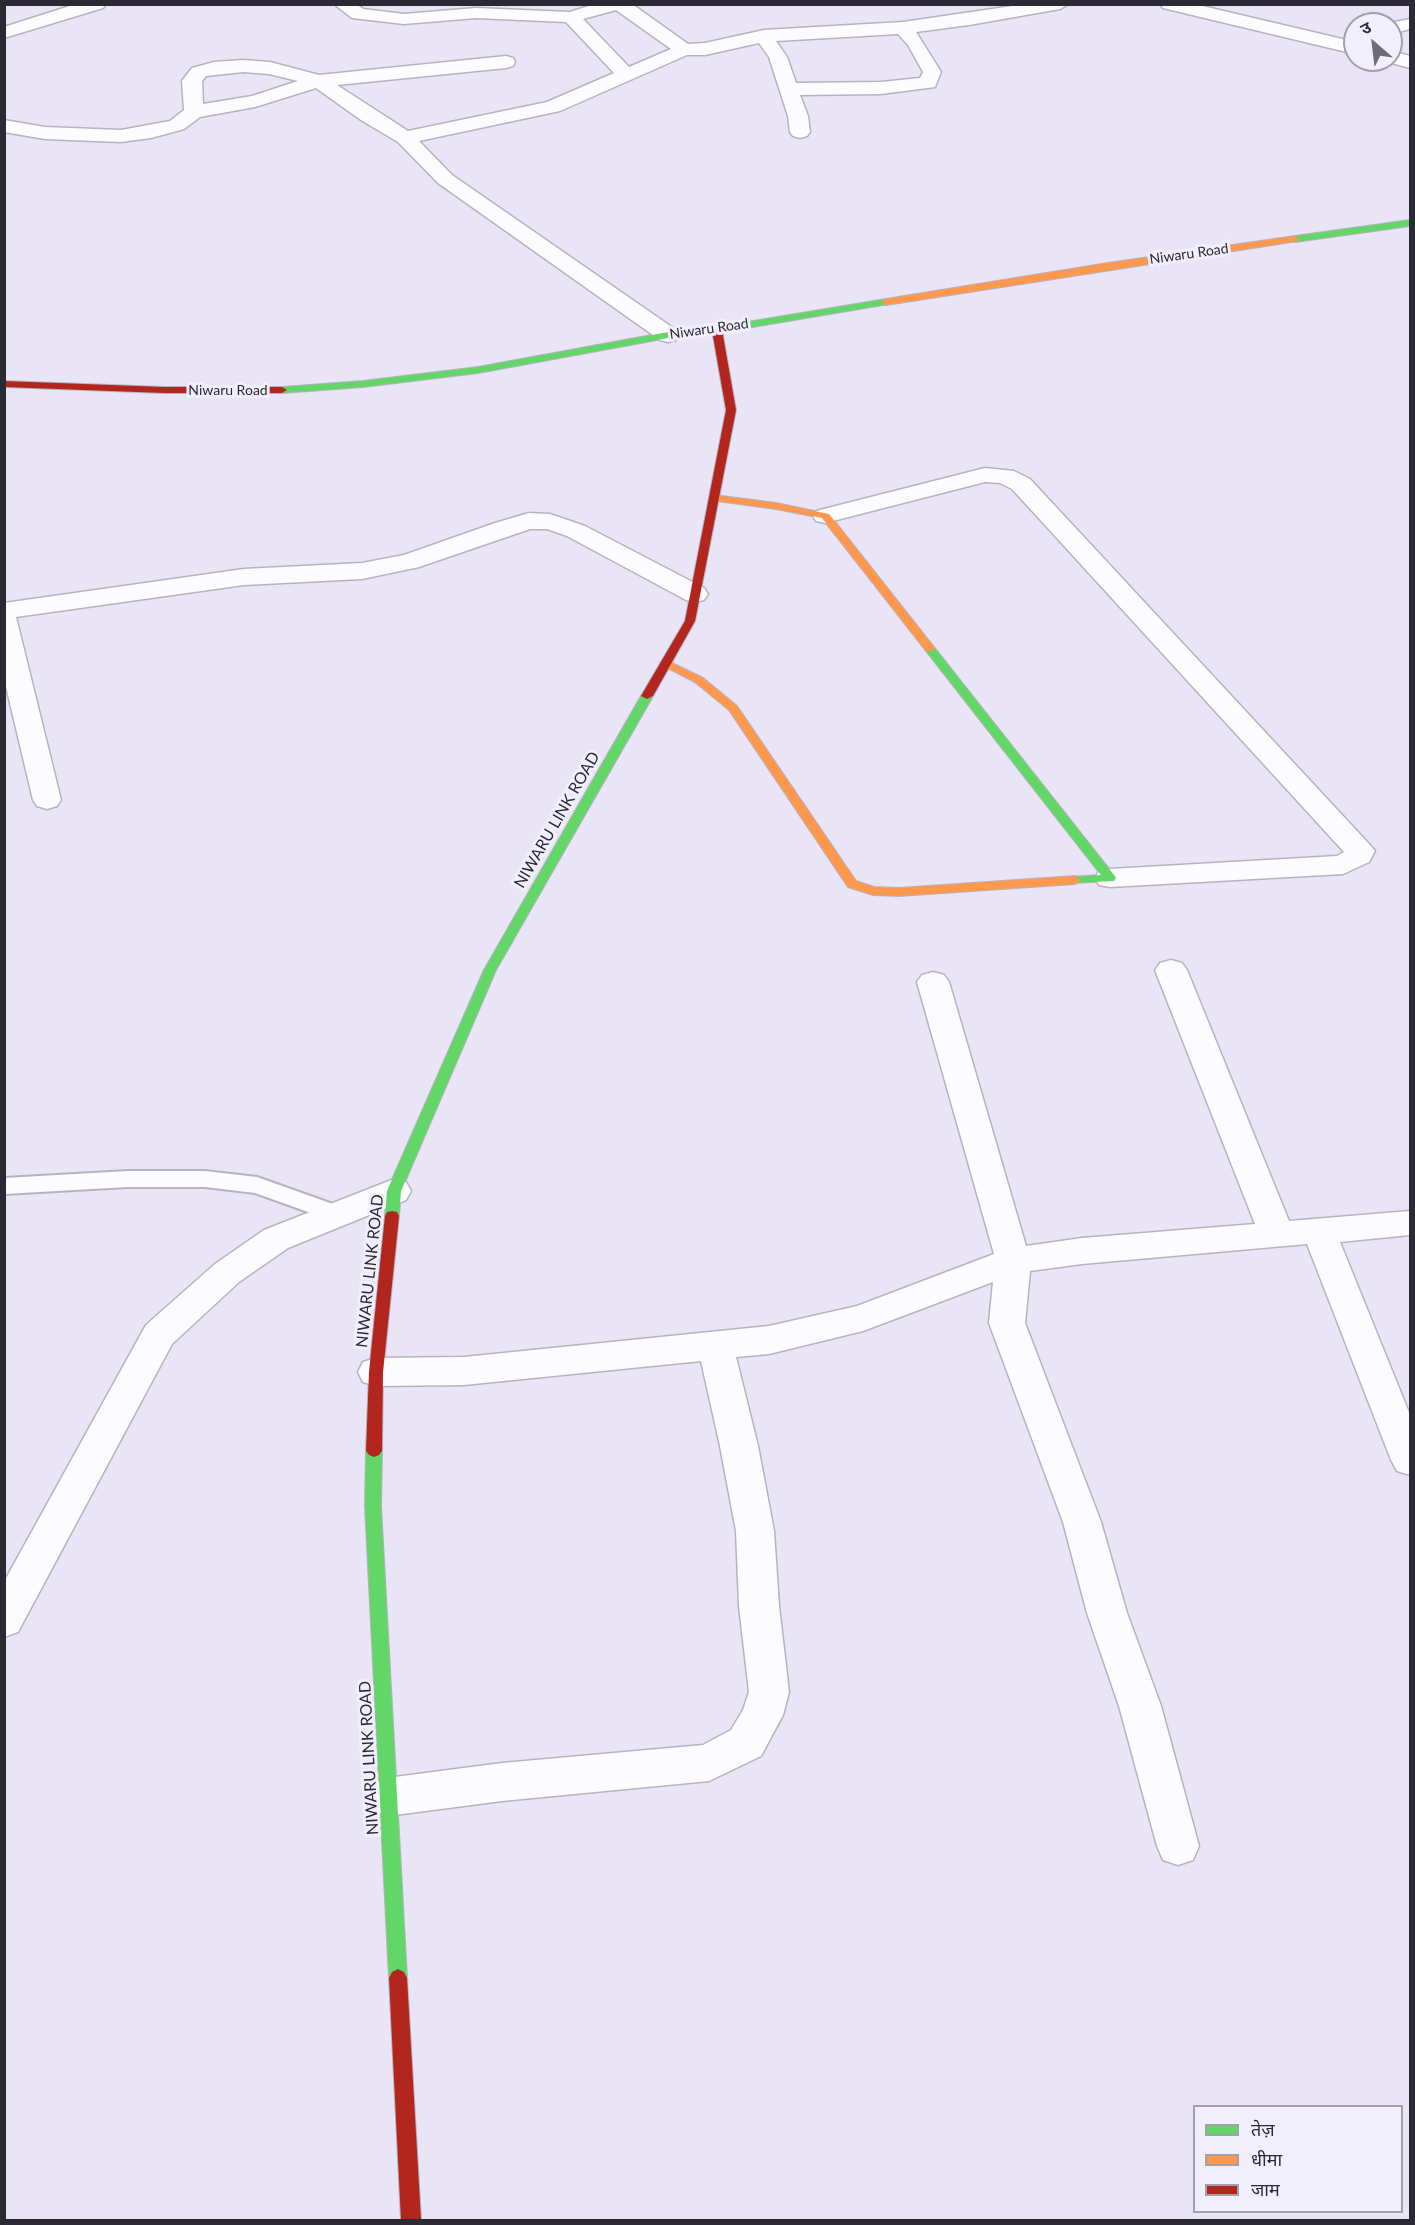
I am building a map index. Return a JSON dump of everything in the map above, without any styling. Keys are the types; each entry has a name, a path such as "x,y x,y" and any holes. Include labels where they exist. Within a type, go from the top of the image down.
{"street":[{"path":"4,33 97,4"},
{"path":"343,4 358,14 404,19 476,13 571,16 618,4 684,50"},
{"path":"405,138 554,107 684,50 705,49 764,36 903,28 969,20 1060,4"},
{"path":"1169,4 1343,45"},
{"path":"571,16 627,76"},
{"path":"789,89 881,88 928,83 932,72 916,43 903,28"},
{"path":"764,36 778,57 798,116 800,132"},
{"path":"1331,42 1343,40"},
{"path":"4,126 45,133 121,136 177,125 194,112 255,101 320,81 506,62"},
{"path":"194,112 192,81 199,72 214,68 243,66 270,68 320,81 368,117 405,138 445,179 668,335"},
{"name":"Niwaru Road","path":"4,384 164,390 283,390 478,370 668,335 717,330 1108,266 1410,223"},
{"name":"NIWARU LINK ROAD","path":"411,2220 373,1506 376,1372 394,1191 490,970 690,621 731,410 717,330"},
{"path":"666,663 699,680 733,708 852,884 873,891 898,892 1343,865 1359,856 1360,851 1021,484 1005,476 985,474 825,516 776,506 714,498"},
{"path":"825,516 1110,878"},
{"path":"4,611 244,577 362,572 410,562 529,521 550,522 576,531 695,594"},
{"path":"4,619 48,800"},
{"path":"1171,970 1277,1235"},
{"path":"933,982 1013,1261 1006,1323 1082,1522 1107,1613 1140,1706 1178,1846"},
{"path":"4,1620 159,1335 227,1273 276,1239 394,1191"},
{"path":"376,1372 464,1371 770,1340 863,1318 1013,1261 1082,1251 1410,1223"},
{"path":"1318,1232 1410,1460"},
{"path":"387,1797 502,1782 709,1763 746,1743 762,1715 769,1692 759,1606 755,1531 715,1345"}],"lane":[{"path":"4,1186 128,1179 205,1179 257,1185 336,1214"}],"traffic: fast":[{"path":"1295,239 1410,223"},
{"path":"282,390 363,384 478,370 668,335 717,330 886,302"},
{"path":"930,649 1110,878 1075,880"},
{"path":"392,1216 394,1191 490,970 647,696"},
{"path":"374,1451 373,1506 398,1978"}],"traffic: slow":[{"path":"886,302 1295,239"},
{"path":"714,498 776,506 825,516 930,649"},
{"path":"666,663 699,680 733,708 852,884 873,891 899,892 1075,880"}],"traffic: jam":[{"path":"647,696 690,621 731,410 717,330"},
{"path":"4,384 164,390 282,390"},
{"path":"374,1451 376,1372 392,1216"},
{"path":"398,1978 411,2220"}]}
